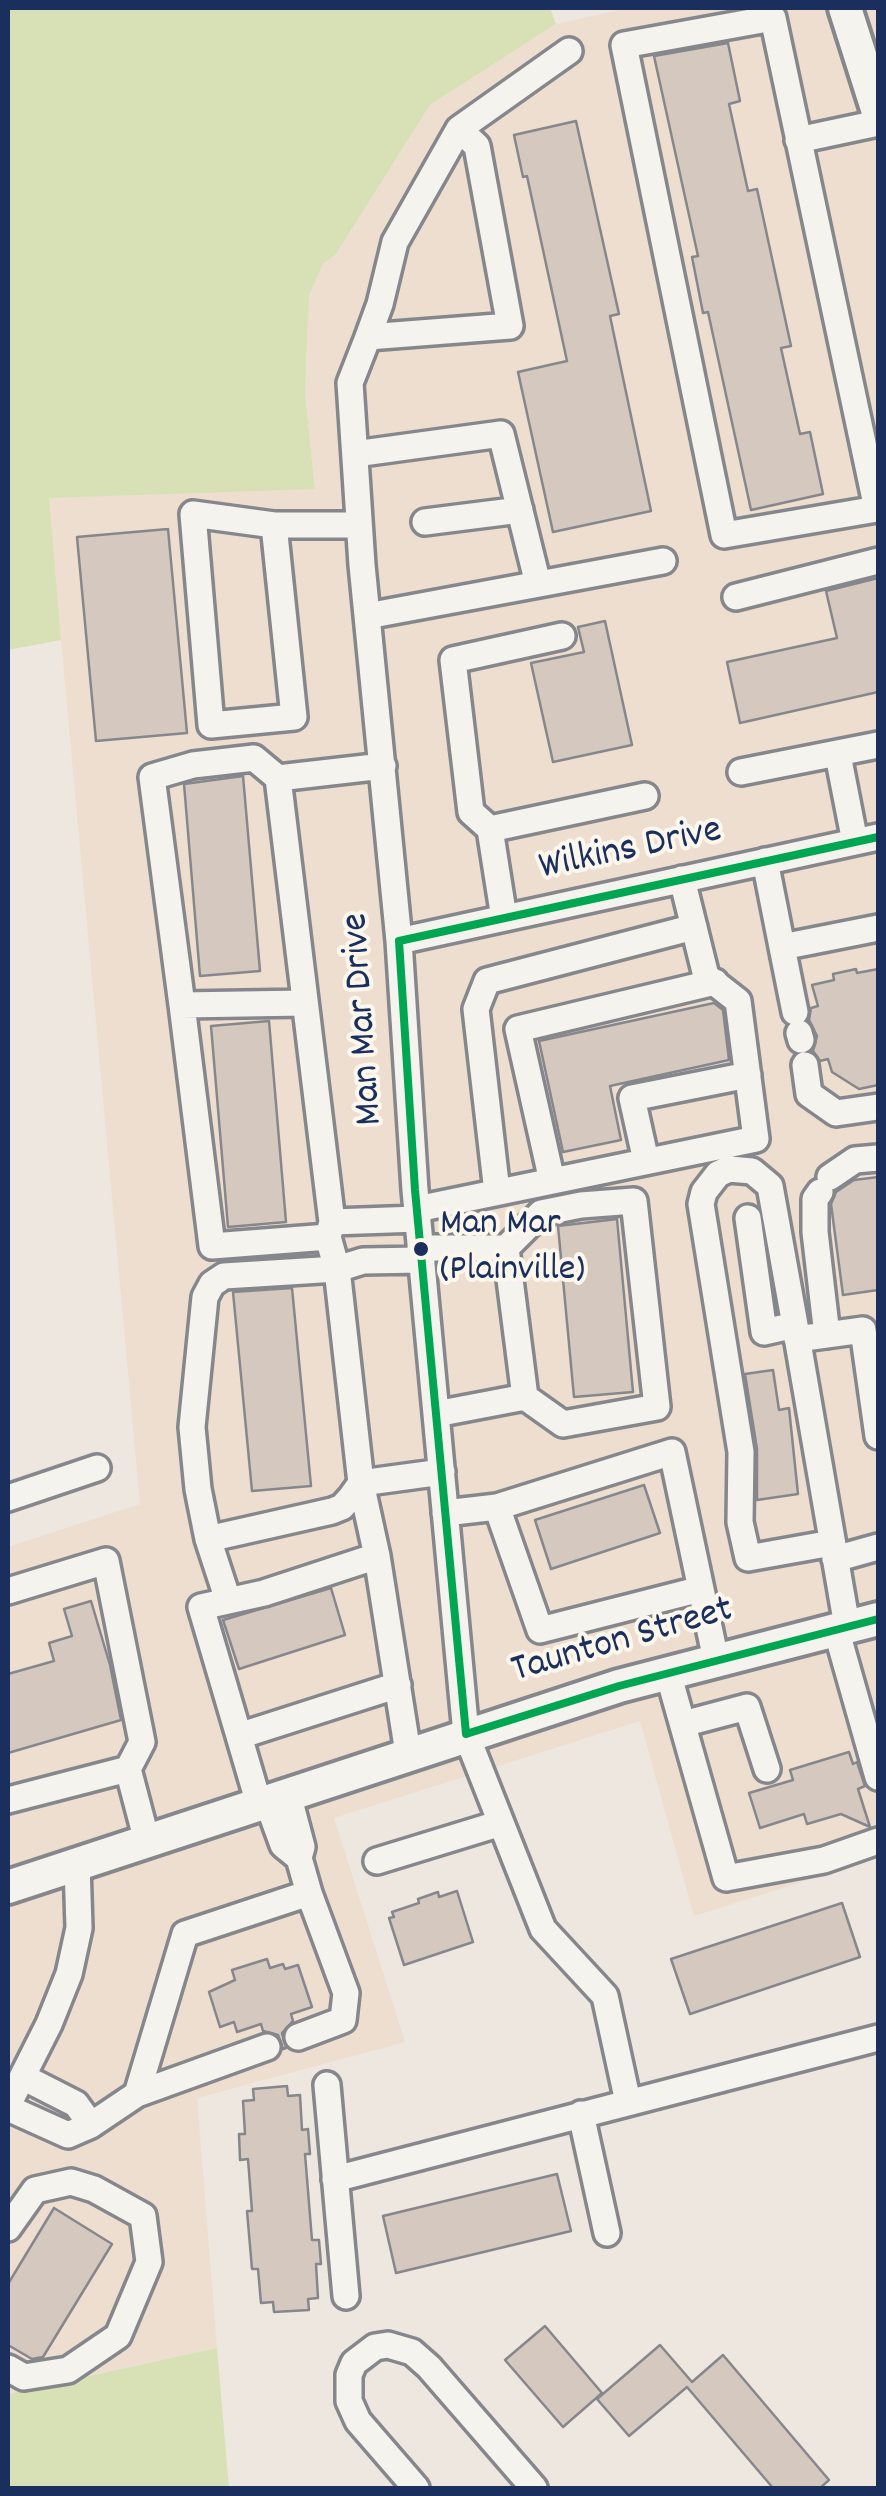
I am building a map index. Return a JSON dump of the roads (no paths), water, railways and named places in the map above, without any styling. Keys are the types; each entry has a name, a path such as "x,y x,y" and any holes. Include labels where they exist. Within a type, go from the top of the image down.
{"main road":[{"path":"845,8 878,112"},
{"name":"Taunton Street","path":"8,1887 466,1734 668,1673 854,1625"}],"street":[{"path":"773,18 798,140 876,509 724,535 624,45 773,18"},
{"path":"368,338 510,326 477,146 459,129 569,50"},
{"path":"798,140 878,123"},
{"name":"Man Mar Drive","path":"459,129 395,242 380,304 350,383 367,616 399,940 417,1214 466,1734 543,1929 605,1996 628,2102"},
{"path":"354,454 502,434 538,584"},
{"path":"425,522 520,510"},
{"path":"274,525 294,716 212,725 193,514 274,525 359,525"},
{"path":"367,616 662,560"},
{"path":"736,597 878,561"},
{"path":"504,918 490,829 471,812 453,660 562,636"},
{"path":"741,772 878,745"},
{"path":"838,755 867,839"},
{"path":"408,1753 378,1556 361,1483 330,1230 306,1003 278,778 254,758 194,765 152,777 212,1246 330,1230 417,1214 497,1192 756,1138 738,1001 706,976 682,879"},
{"path":"278,778 383,766"},
{"path":"490,829 646,796"},
{"name":"Wilkins Drive","path":"399,940 867,839"},
{"path":"765,861 809,1094 836,1113 878,1107"},
{"path":"497,1192 476,1009 487,982 694,927"},
{"path":"782,947 878,928"},
{"path":"552,1181 518,1030 715,982"},
{"path":"182,1004 306,1003"},
{"path":"646,1161 632,1098 748,1074"},
{"path":"827,1335 815,1199 825,1184 855,1160 878,1158"},
{"path":"878,1547 834,1551 748,1558 740,1522 741,1452 702,1204 704,1192 718,1174 729,1169 752,1171 770,1186 834,1551 854,1625 853,1689 878,1777"},
{"path":"228,1600 208,1539 192,1428 202,1312 212,1284 224,1276 337,1269 362,1260 506,1248 541,1213 581,1204 634,1201 657,1407 563,1424 525,1397 436,1414"},
{"path":"748,1218 764,1332 827,1335 871,1329 878,1436"},
{"path":"506,1248 525,1397"},
{"path":"445,1513 497,1506 672,1452 716,1660"},
{"path":"8,1498 97,1468"},
{"path":"208,1539 332,1511 342,1507 361,1483 442,1472"},
{"path":"497,1506 540,1630 701,1589"},
{"path":"298,2037 343,2020 346,1993 309,1893 299,1858 302,1848 271,1800 239,1736 201,1606 264,1592 378,1556"},
{"path":"8,1591 106,1561 142,1742 128,1769 8,1800"},
{"path":"668,1673 726,1878 824,1860 878,1841"},
{"path":"239,1736 398,1684"},
{"path":"853,1689 878,1700"},
{"path":"683,1724 747,1707 767,1769"},
{"path":"128,1769 157,1838"},
{"path":"377,1861 501,1823"},
{"path":"77,1864 80,1928 69,1974 8,2106 68,2135 138,2094 268,2047"},
{"path":"138,2094 184,1934 309,1893"},
{"path":"335,2179 878,2038"},
{"path":"23,2077 76,2104 90,2125"},
{"path":"327,2084 346,2296"},
{"path":"582,2114 607,2233"},
{"path":"8,2228 35,2190 71,2182 94,2189 144,2216 149,2262 118,2336 68,2370 24,2377 8,2368"},
{"path":"416,2488 358,2421 349,2401 349,2375 354,2363 375,2347 401,2347 429,2367 534,2488"}],"place":[{"name":"Man Mar (Plainville)","path":"421,1249"}]}
